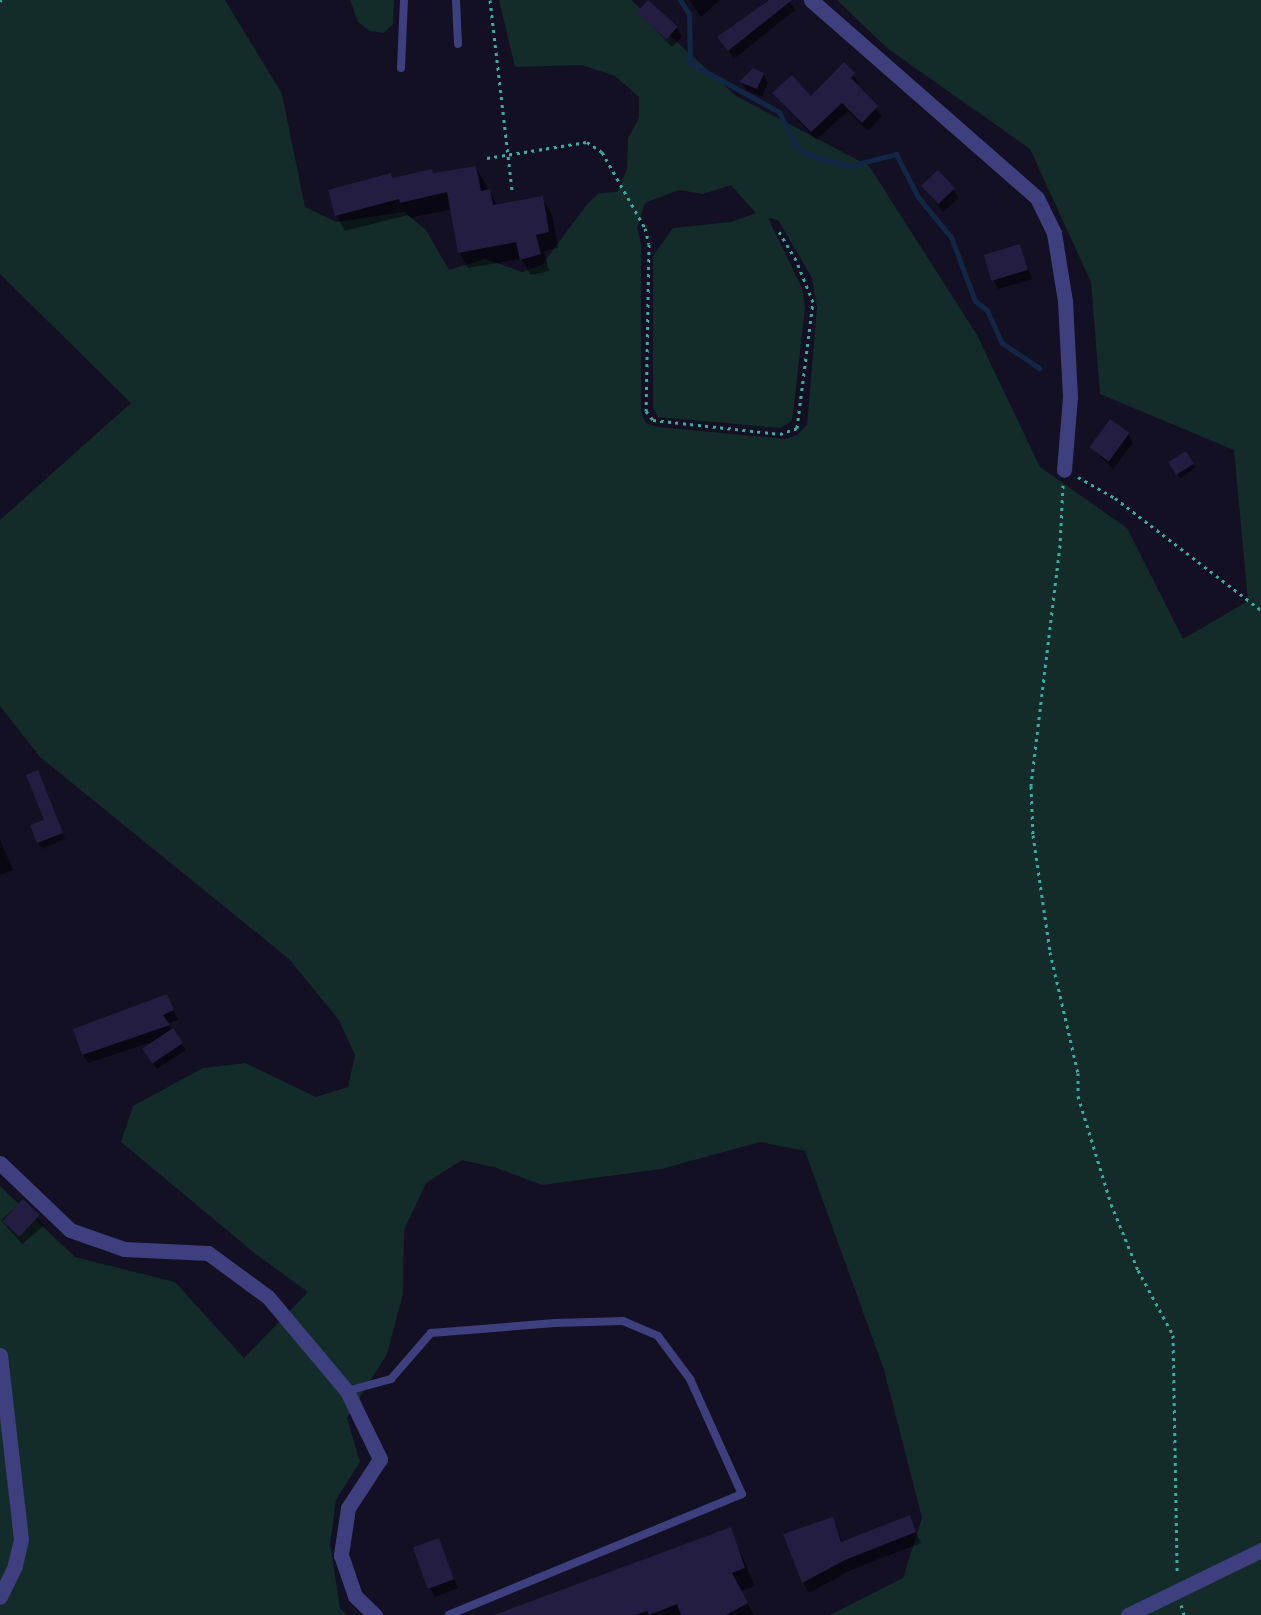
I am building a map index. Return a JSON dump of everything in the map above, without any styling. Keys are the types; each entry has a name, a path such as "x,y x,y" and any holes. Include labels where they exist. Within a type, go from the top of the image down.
{"street":[{"path":"811,0 1037,198 1054,233 1065,301 1070,397 1064,470"},
{"path":"0,1163 69,1230 124,1249 208,1253 268,1297 347,1391 380,1459 348,1508 340,1555 355,1596 375,1615"},
{"path":"0,1355 21,1539 15,1566 0,1597"},
{"path":"1128,1615 1261,1550"}],"lane":[{"path":"401,68 404,0"},
{"path":"456,0 458,44"},
{"path":"347,1391 391,1379 431,1333 555,1323 623,1321 658,1336 690,1379 742,1494 449,1615"}],"path":[{"path":"490,0 512,190"},
{"path":"487,158 587,142 602,152 645,228 649,244 646,411 653,420 780,434 797,428 813,302 796,260 778,230"},
{"path":"1176,1592 1173,1335 1138,1270 1111,1204 1078,1096 1078,1073 1050,952 1033,835 1031,786 1060,545 1064,470 1115,498 1261,610"}],"green space":[{"path":"0,0 225,0 282,94 305,207 336,222 404,212 426,230 449,270 485,259 522,272 542,265 588,203 599,193 617,192 627,169 628,138 639,118 639,97 615,76 582,65 515,67 499,0 631,0 736,96 869,166 977,335 1040,467 1127,528 1183,639 1248,601 1234,450 1100,394 1091,282 1030,149 887,48 837,0 1261,0 1261,1615 830,1615 903,1578 922,1518 884,1370 805,1151 760,1142 661,1169 542,1185 497,1168 462,1160 426,1183 404,1230 403,1294 387,1354 347,1418 360,1462 336,1500 330,1544 340,1608 347,1615 0,1615 0,1186 75,1257 175,1282 244,1358 308,1292 257,1255 121,1142 133,1106 203,1068 245,1063 316,1097 348,1087 355,1055 339,1020 289,959 40,757 0,706 0,520 131,403 0,274","holes":["731,185 756,213 731,222 673,228 653,256 653,407 658,417 780,428 792,421 805,308 802,288 768,218 778,220 812,278 817,307 807,425 797,435 785,439 658,427 646,423 641,412 641,244 637,227 645,203 679,190 703,194"]},
{"path":"350,0 394,0 393,24 384,33 370,31 358,22"}],"building":[{"path":"648,0 678,27 666,39 637,13"},
{"path":"769,0 792,0 728,51 717,37"},
{"path":"844,62 855,73 851,78 878,106 862,123 842,103 811,132 772,93 792,75 811,96"},
{"path":"753,68 764,73 757,89 739,82"},
{"path":"476,166 481,191 490,189 493,205 543,196 549,232 536,235 541,254 520,260 516,242 458,253 447,192 400,203 399,199 335,216 328,190 391,173 392,178 432,169 433,173"},
{"path":"938,170 955,188 938,204 921,186"},
{"path":"1020,244 1028,270 992,281 984,255"},
{"path":"1110,419 1129,433 1109,461 1089,447"},
{"path":"1186,451 1194,464 1176,475 1168,462"},
{"path":"38,770 63,833 37,843 30,825 44,820 26,775"},
{"path":"167,994 174,1010 163,1015 170,1025 82,1055 73,1029"},
{"path":"173,1028 183,1043 152,1064 142,1049"},
{"path":"23,1199 40,1215 19,1237 3,1221"},
{"path":"910,1515 916,1532 845,1560 802,1583 783,1534 833,1517 841,1542"},
{"path":"731,1527 745,1568 732,1573 748,1603 726,1615 681,1615 677,1604 649,1615 647,1611 635,1615 494,1615"},
{"path":"439,1538 454,1579 428,1589 413,1548"}],"waterway":[{"path":"680,0 689,14 690,63 779,112 797,148 814,157 849,166 896,154 918,197 951,237 975,301 987,310 1002,343 1039,368"}]}
